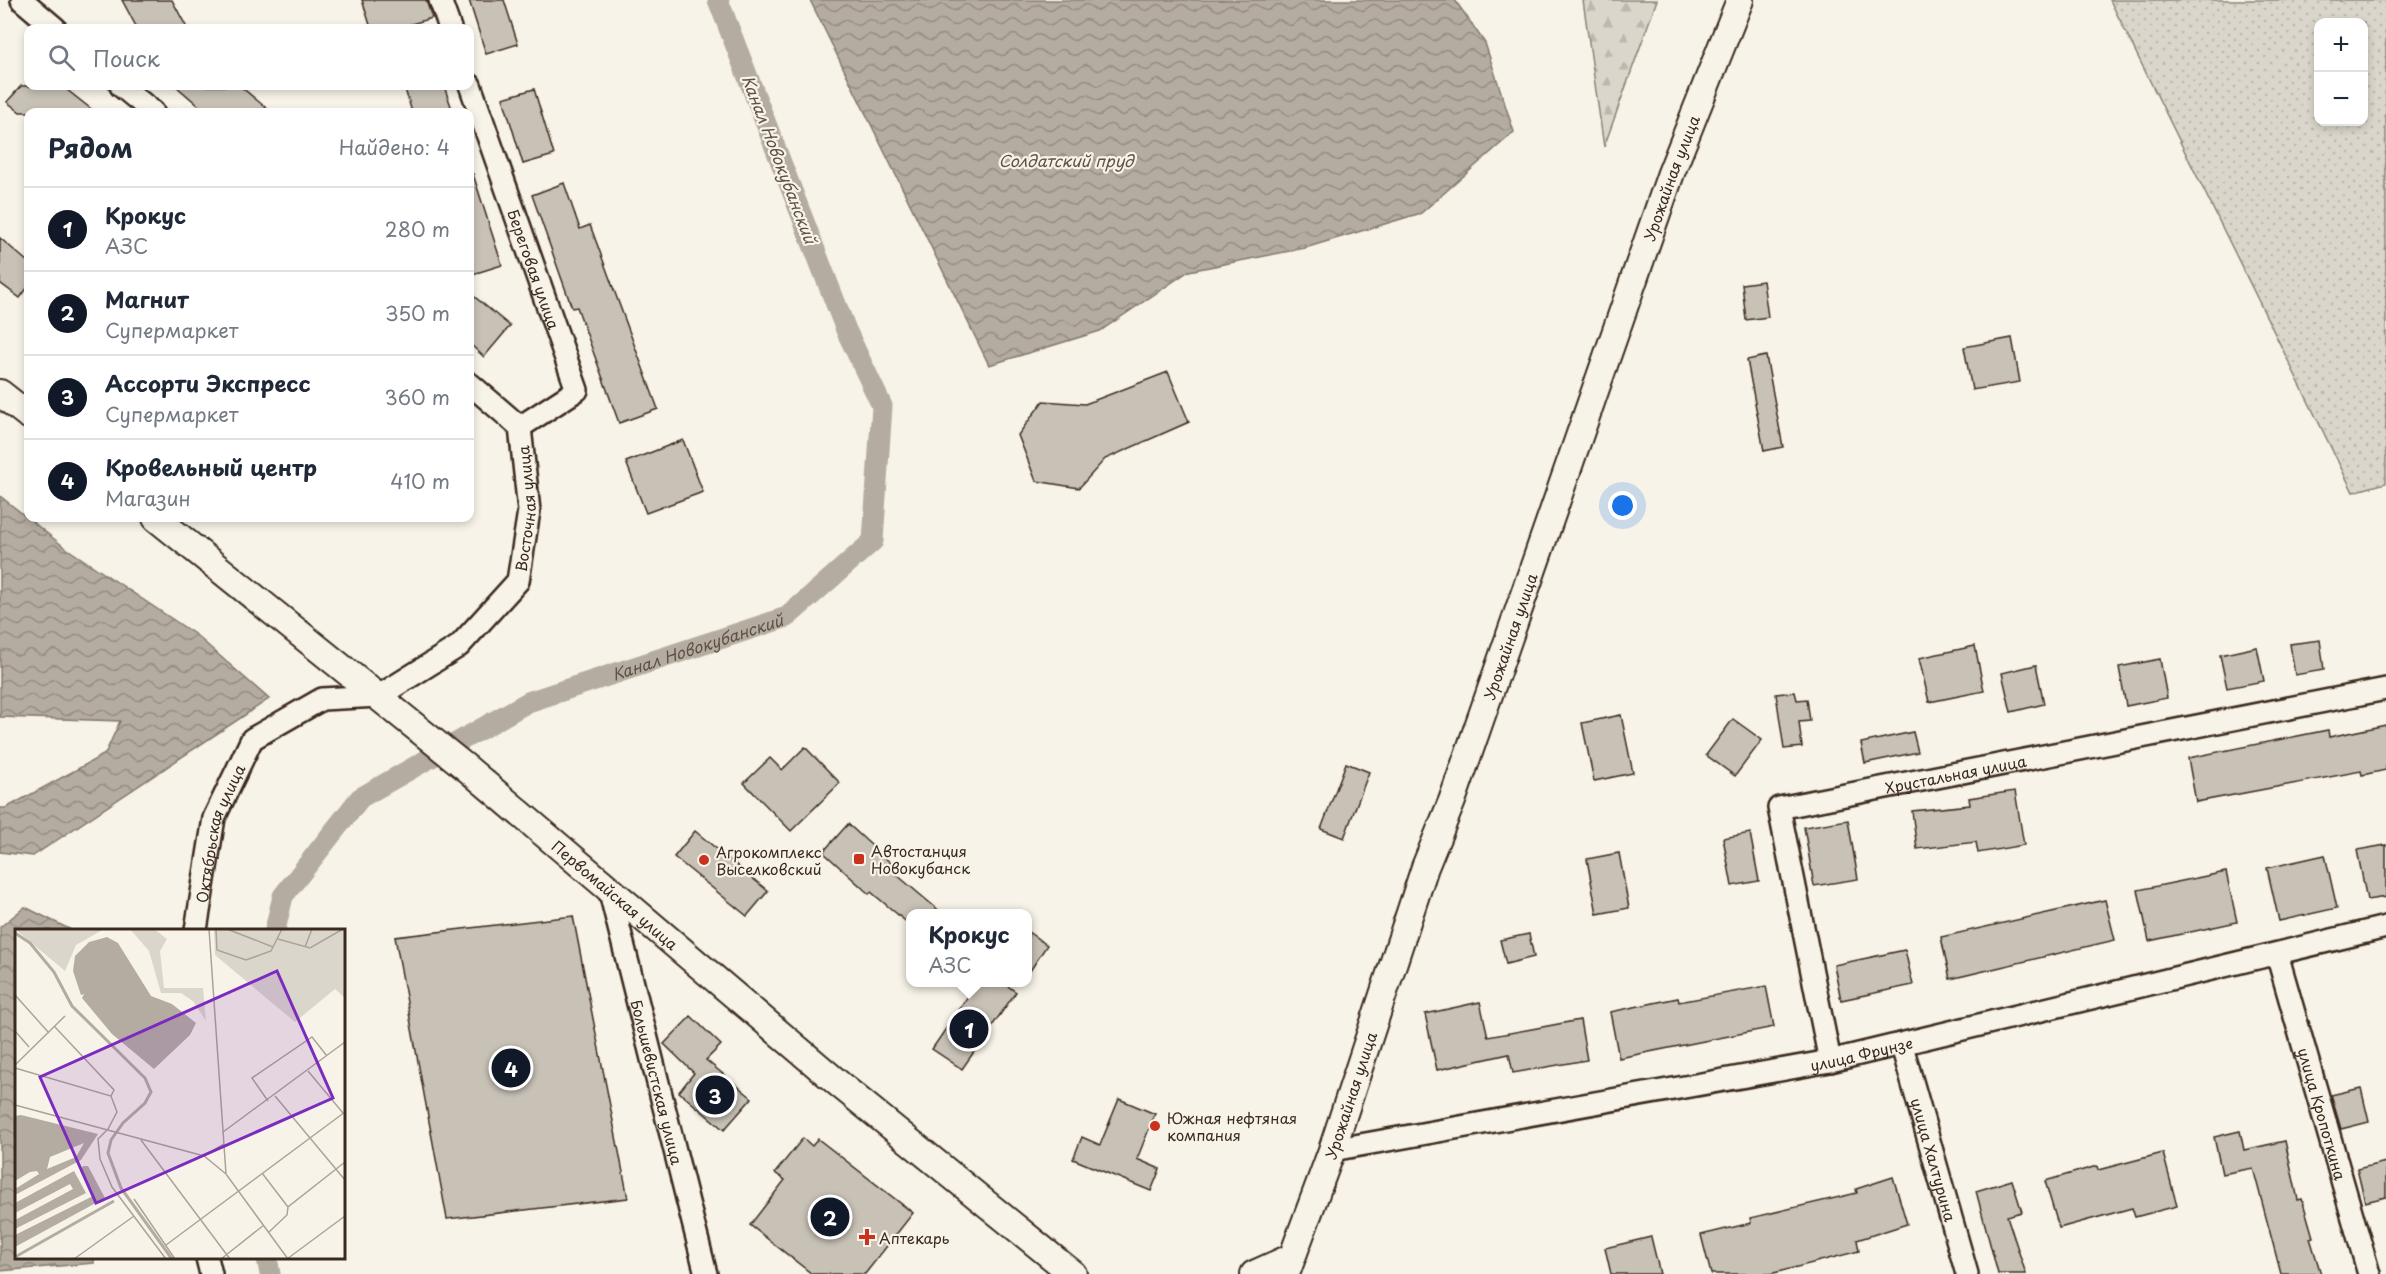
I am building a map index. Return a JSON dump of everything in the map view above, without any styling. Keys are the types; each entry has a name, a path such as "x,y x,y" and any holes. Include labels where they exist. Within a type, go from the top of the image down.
{"main road":[{"name":"Урожайная улица","path":"1289,1265 1332,1150 1425,867 1452,801 1667,184 1740,0"},
{"path":"0,393 24,412"},
{"name":"Первомайская улица","path":"161,522 469,770 847,1090 1073,1274"},
{"path":"1254,1274 1289,1265"}],"street":[{"path":"22,0 50,24"},
{"path":"440,0 449,24"},
{"path":"127,90 148,108"},
{"name":"Береговая улица","path":"472,90 577,390 520,427"},
{"name":"Восточная улица","path":"379,696 459,646 518,581 529,511 520,427 474,387"},
{"name":"Хрустальная улица","path":"1830,1061 1779,808 2386,689"},
{"name":"Октябрьская улица","path":"195,929 214,818 252,739 322,699 379,696"},
{"name":"Большевистская улица","path":"609,888 706,1274"},
{"name":"улица Фрунзе","path":"1332,1150 1830,1061 1902,1046 2386,927"},
{"name":"улица Кропоткина","path":"2277,954 2369,1274"},
{"name":"улица Халтурина","path":"1902,1046 1968,1274"},
{"path":"207,1259 211,1274"}],"green space":[{"path":"1583,0 1657,0 1604,147"},
{"path":"2110,0 2386,0 2386,483 2353,492"}],"water":[{"name":"Солдатский пруд","path":"810,0 1455,0 1485,43 1514,132 1421,213 1305,248 1189,271 1100,331 989,365"},
{"path":"0,496 24,515 24,522 33,522 63,546 196,635 269,699 33,856 0,852 0,808 6,808 105,754 120,721 0,717"},
{"path":"25,907 69,929 15,929 15,1259 94,1259 94,1263 0,1271 0,927"}],"building":[{"path":"122,0 172,0 185,24 135,24"},
{"path":"362,0 426,0 432,18 412,24 370,24"},
{"path":"469,0 504,0 518,44 486,54"},
{"path":"21,86 24,86 24,90 67,90 90,108 24,108 24,112 20,112 7,102"},
{"path":"534,89 554,155 523,164 503,98"},
{"path":"181,90 245,90 266,108 201,108"},
{"path":"405,90 445,90 452,108 411,108"},
{"path":"474,177 502,265 474,274"},
{"path":"564,183 580,229 590,225 658,409 619,423 577,307 572,308 532,195"},
{"path":"0,238 24,259 24,292 20,298 0,283"},
{"path":"1763,281 1768,317 1746,320 1742,284"},
{"path":"474,296 510,326 484,357 474,348"},
{"path":"2012,338 2020,382 1972,390 1964,347"},
{"path":"1766,356 1783,447 1764,451 1747,360"},
{"path":"1168,372 1189,422 1105,459 1079,488 1036,481 1018,435 1043,401 1085,404"},
{"path":"683,440 703,492 646,513 626,462"},
{"path":"2320,640 2324,670 2295,675 2290,644"},
{"path":"1975,646 1984,691 1929,702 1919,658"},
{"path":"2257,647 2264,681 2227,688 2220,655"},
{"path":"2160,659 2167,698 2126,706 2119,667"},
{"path":"2036,665 2044,704 2011,712 2002,673"},
{"path":"1795,692 1797,700 1807,699 1810,721 1799,722 1802,747 1784,749 1776,694"},
{"path":"1621,715 1633,773 1594,781 1582,723"},
{"path":"1733,719 1762,740 1735,776 1706,755"},
{"path":"2386,725 2386,770 2362,775 2361,771 2196,802 2188,758 2328,730 2329,737"},
{"path":"1913,732 1918,752 1865,763 1861,743"},
{"path":"805,747 840,783 791,831 744,783 770,758 782,770"},
{"path":"1346,763 1369,772 1344,838 1321,829"},
{"path":"2015,791 2024,845 1978,853 1976,842 1917,849 1912,811 1970,805 1969,798"},
{"path":"1848,820 1858,879 1814,886 1804,827"},
{"name":"Автостанция Новокубанск","path":"848,824 894,866 891,870 937,909 906,909 906,922 871,892 869,894 823,852"},
{"path":"695,831 768,891 747,916 674,857"},
{"path":"1750,833 1759,881 1732,886 1723,838"},
{"path":"2386,845 2386,897 2367,900 2357,850"},
{"path":"1619,853 1629,908 1597,914 1587,859"},
{"path":"2325,855 2337,908 2279,921 2267,868"},
{"path":"2226,872 2237,922 2149,941 2138,890"},
{"path":"2105,900 2115,940 1950,979 1941,937"},
{"path":"573,916 628,1198 447,1219 395,937"},
{"path":"1529,934 1534,957 1506,964 1500,940"},
{"path":"1032,935 1047,945 1032,968"},
{"path":"1905,950 1913,985 1841,1000 1834,965"},
{"path":"1766,986 1774,1027 1619,1058 1610,1012 1678,998 1679,1002"},
{"path":"975,987 1009,987 1016,992 962,1069 932,1049"},
{"path":"1480,1002 1488,1037 1580,1020 1587,1060 1513,1073 1509,1054 1437,1070 1425,1014"},
{"path":"691,1016 721,1045 706,1060 752,1098 724,1130 679,1092 694,1073 664,1044"},
{"path":"2361,1088 2369,1122 2341,1129 2331,1095"},
{"path":"1119,1099 1155,1114 1137,1159 1160,1169 1151,1191 1073,1159 1082,1137 1100,1145"},
{"path":"2240,1131 2244,1150 2285,1141 2298,1200 2302,1199 2313,1237 2310,1238 2321,1274 2281,1274 2253,1168 2222,1174 2214,1137"},
{"path":"803,1138 812,1146 818,1139 913,1213 865,1274 812,1274 750,1225 785,1180 775,1173"},
{"path":"2163,1153 2177,1206 2135,1217 2132,1208 2059,1228 2045,1181 2097,1166 2098,1170"},
{"path":"2386,1162 2386,1197 2365,1202 2357,1169"},
{"path":"1893,1177 1907,1224 1857,1240 1859,1251 1770,1274 1711,1274 1701,1235 1751,1223 1750,1218 1857,1193 1856,1189"},
{"path":"2012,1180 2022,1212 2007,1216 2026,1274 1998,1274 1976,1191"},
{"path":"1651,1237 1660,1274 1611,1274 1605,1248"}],"waterway":[{"name":"Канал Новокубанский","path":"275,929 283,896 360,798 528,702 787,617 873,541 882,406 846,330 718,0"},
{"name":"Канал Новокубанский","path":"267,1259 270,1274"}],"place":[{"name":"Автостанция Новокубанск","path":"859,859"},
{"name":"Агрокомплекс Выселковский","path":"704,860"},
{"name":"Крокус","path":"969,1029"},
{"name":"Кровельный центр","path":"511,1068"},
{"name":"Ассорти Экспресс","path":"715,1095"},
{"name":"Южная нефтяная компания","path":"1155,1126"},
{"name":"Магнит","path":"830,1217"},
{"name":"Аптекарь","path":"867,1237"}]}
